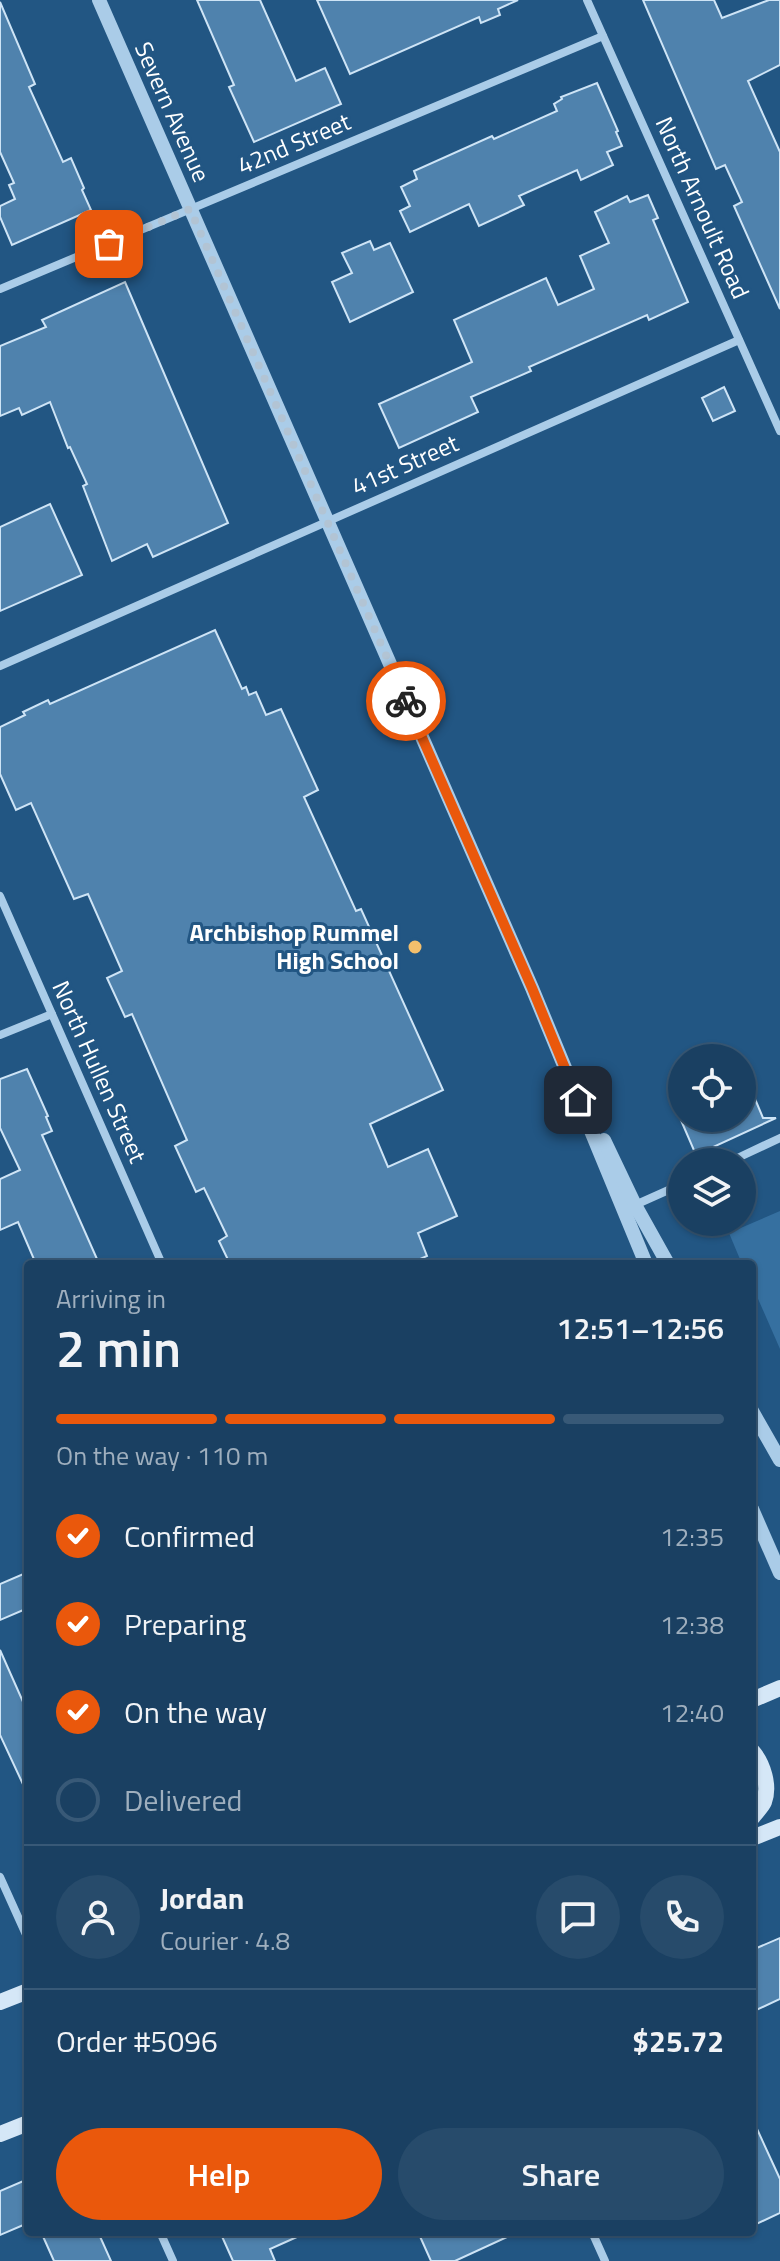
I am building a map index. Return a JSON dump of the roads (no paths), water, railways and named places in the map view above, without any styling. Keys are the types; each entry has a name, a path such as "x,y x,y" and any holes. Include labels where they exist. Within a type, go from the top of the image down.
{"main road":[{"path":"756,1698 780,1688"},
{"path":"756,1755 766,1780 764,1801 756,1812"},
{"path":"756,1836 780,1827"},
{"path":"0,2002 24,1993"},
{"path":"0,2134 24,2125"}],"street":[{"name":"Severn Avenue","path":"99,0 532,988 644,1260"},
{"name":"North Arnoult Road","path":"587,0 779,425"},
{"name":"42nd Street","path":"0,289 603,36"},
{"name":"41st Street","path":"0,666 739,340"},
{"name":"North Hullen Street","path":"0,896 160,1260"},
{"name":"Severn Avenue","path":"532,988 635,1205 666,1260"},
{"path":"0,1035 52,1014"},
{"path":"756,1149 780,1138"},
{"path":"635,1205 668,1190"},
{"path":"756,1418 780,1460"},
{"path":"756,1518 780,1573"},
{"path":"0,1877 24,1930"},
{"path":"162,2236 173,2261"},
{"path":"594,2236 605,2261"}],"place":[{"name":"Archbishop Rummel High School","path":"415,947"}]}
